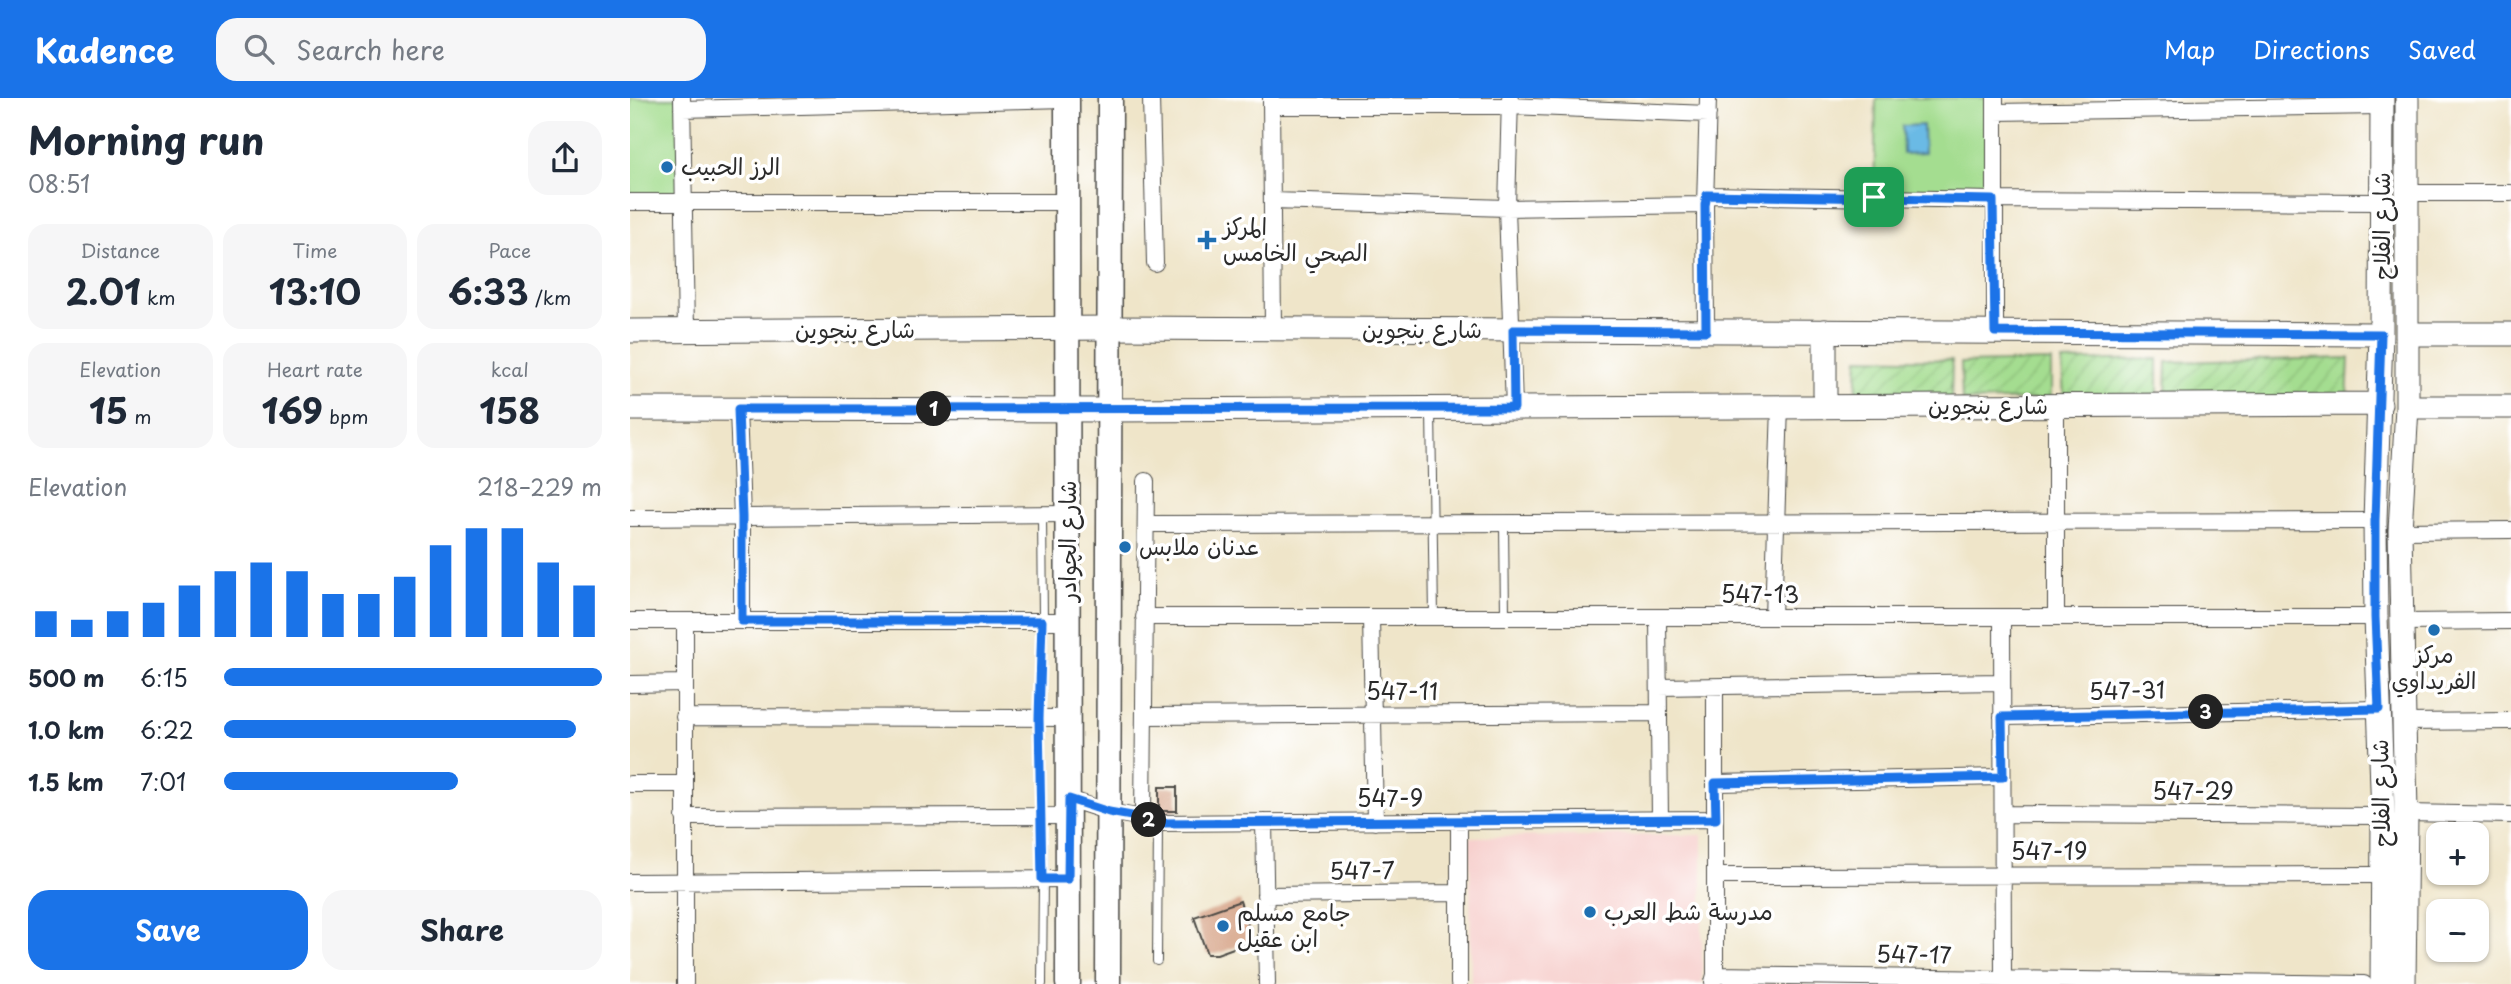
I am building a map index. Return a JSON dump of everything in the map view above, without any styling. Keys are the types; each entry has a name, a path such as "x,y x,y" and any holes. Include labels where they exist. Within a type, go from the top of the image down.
{"main road":[{"name":"شارع الچوادر","path":"1108,984 1110,98"},
{"name":"شارع الچوادر","path":"1067,99 1068,984"}],"street":[{"path":"1152,98 1154,263"},
{"name":"شارع الفلاح","path":"2404,984 2406,813 2400,531 2407,407 2407,98"},
{"path":"685,331 682,104 1067,99"},
{"path":"1273,329 1271,102 1510,102 1708,106 1706,331"},
{"path":"1510,102 1507,208 1514,408"},
{"path":"1995,332 1995,105 2382,102"},
{"name":"شارع الفلاح","path":"2382,102 2380,404 2375,521 2375,617 2383,816 2382,984"},
{"path":"2406,193 2511,193"},
{"path":"1272,201 1507,208 1706,200 2382,202"},
{"path":"630,202 1067,202"},
{"name":"شارع بنجوين","path":"630,331 1109,328 2381,334"},
{"path":"1825,331 1825,406"},
{"path":"2407,334 2511,334"},
{"name":"شارع بنجوين","path":"630,409 1109,410 2380,404"},
{"path":"2056,405 2056,617"},
{"path":"1773,617 1780,406"},
{"path":"2407,407 2511,407"},
{"path":"738,409 742,621"},
{"path":"1146,481 1144,716 1151,821"},
{"path":"630,517 1068,514"},
{"path":"1146,524 2375,521"},
{"path":"2400,531 2511,530"},
{"name":"547-13","path":"1144,617 2375,617"},
{"path":"1371,617 1375,822"},
{"path":"1658,617 1660,820"},
{"path":"2002,617 2003,981"},
{"path":"630,621 1069,621"},
{"path":"685,621 685,984"},
{"path":"2402,622 2511,621"},
{"path":"1659,687 2002,682"},
{"path":"630,684 685,683"},
{"path":"1714,979 1716,687"},
{"name":"547-31","path":"2002,717 2379,709"},
{"name":"547-11","path":"1144,716 1660,713"},
{"path":"684,717 1069,718"},
{"path":"2404,722 2511,721"},
{"path":"1715,783 2003,777"},
{"path":"630,783 684,784"},
{"name":"547-9","path":"684,817 1040,816 1069,808 1109,812 1151,821 1716,819"},
{"path":"2406,813 2511,815"},
{"name":"547-29","path":"2003,814 2383,816"},
{"path":"1459,821 1459,984"},
{"path":"1264,822 1267,984"},
{"name":"547-19","path":"1716,876 2382,875"},
{"path":"630,882 1068,879"},
{"name":"547-7","path":"1265,895 1459,893"},
{"name":"547-17","path":"1714,979 2364,984"}],"lane":[{"path":"1431,408 1434,617"},
{"path":"1042,514 1039,718 1042,984"},
{"path":"1504,524 1505,617"},
{"path":"1151,821 1157,961"}],"shaded area":[{"path":"1702,835 1702,984 1471,984 1470,837"}],"green space":[{"path":"630,98 682,98 684,202 630,202"},
{"path":"1876,98 1994,98 1993,200 1874,197"},
{"path":"1858,358 1952,360 1951,401 1856,400"},
{"path":"2349,358 2347,402 2166,400 2167,362"},
{"path":"2158,359 2158,400 2064,401 2062,361"},
{"path":"2051,361 2051,399 1962,401 1961,363"}],"water":[{"path":"1923,125 1924,153 1903,154 1902,126"}],"building":[{"path":"1159,787 1177,787 1177,811 1159,811"},
{"name":"جامع مسلم ابن عقيل","path":"1240,901 1251,935 1250,942 1217,954 1207,954 1194,917"}],"place":[{"name":"الرز الحبيب","path":"667,167"},
{"name":"المركز الصحي الخامس","path":"1207,240"},
{"name":"عدنان ملابس","path":"1125,547"},
{"name":"مركز الفريداوي","path":"2434,630"},
{"name":"مدرسة شط العرب","path":"1590,912"},
{"name":"جامع مسلم ابن عقيل","path":"1223,926"}],"route":[{"path":"1707,195 1874,197 1993,200 1995,332 2381,334 2375,521 2379,709 2002,717 2003,777 1715,783 1716,819 1158,823 1109,812 1069,799 1068,879 1042,879 1039,718 1042,621 742,621 738,409 1514,408 1513,330 1706,331 1707,195"}]}
